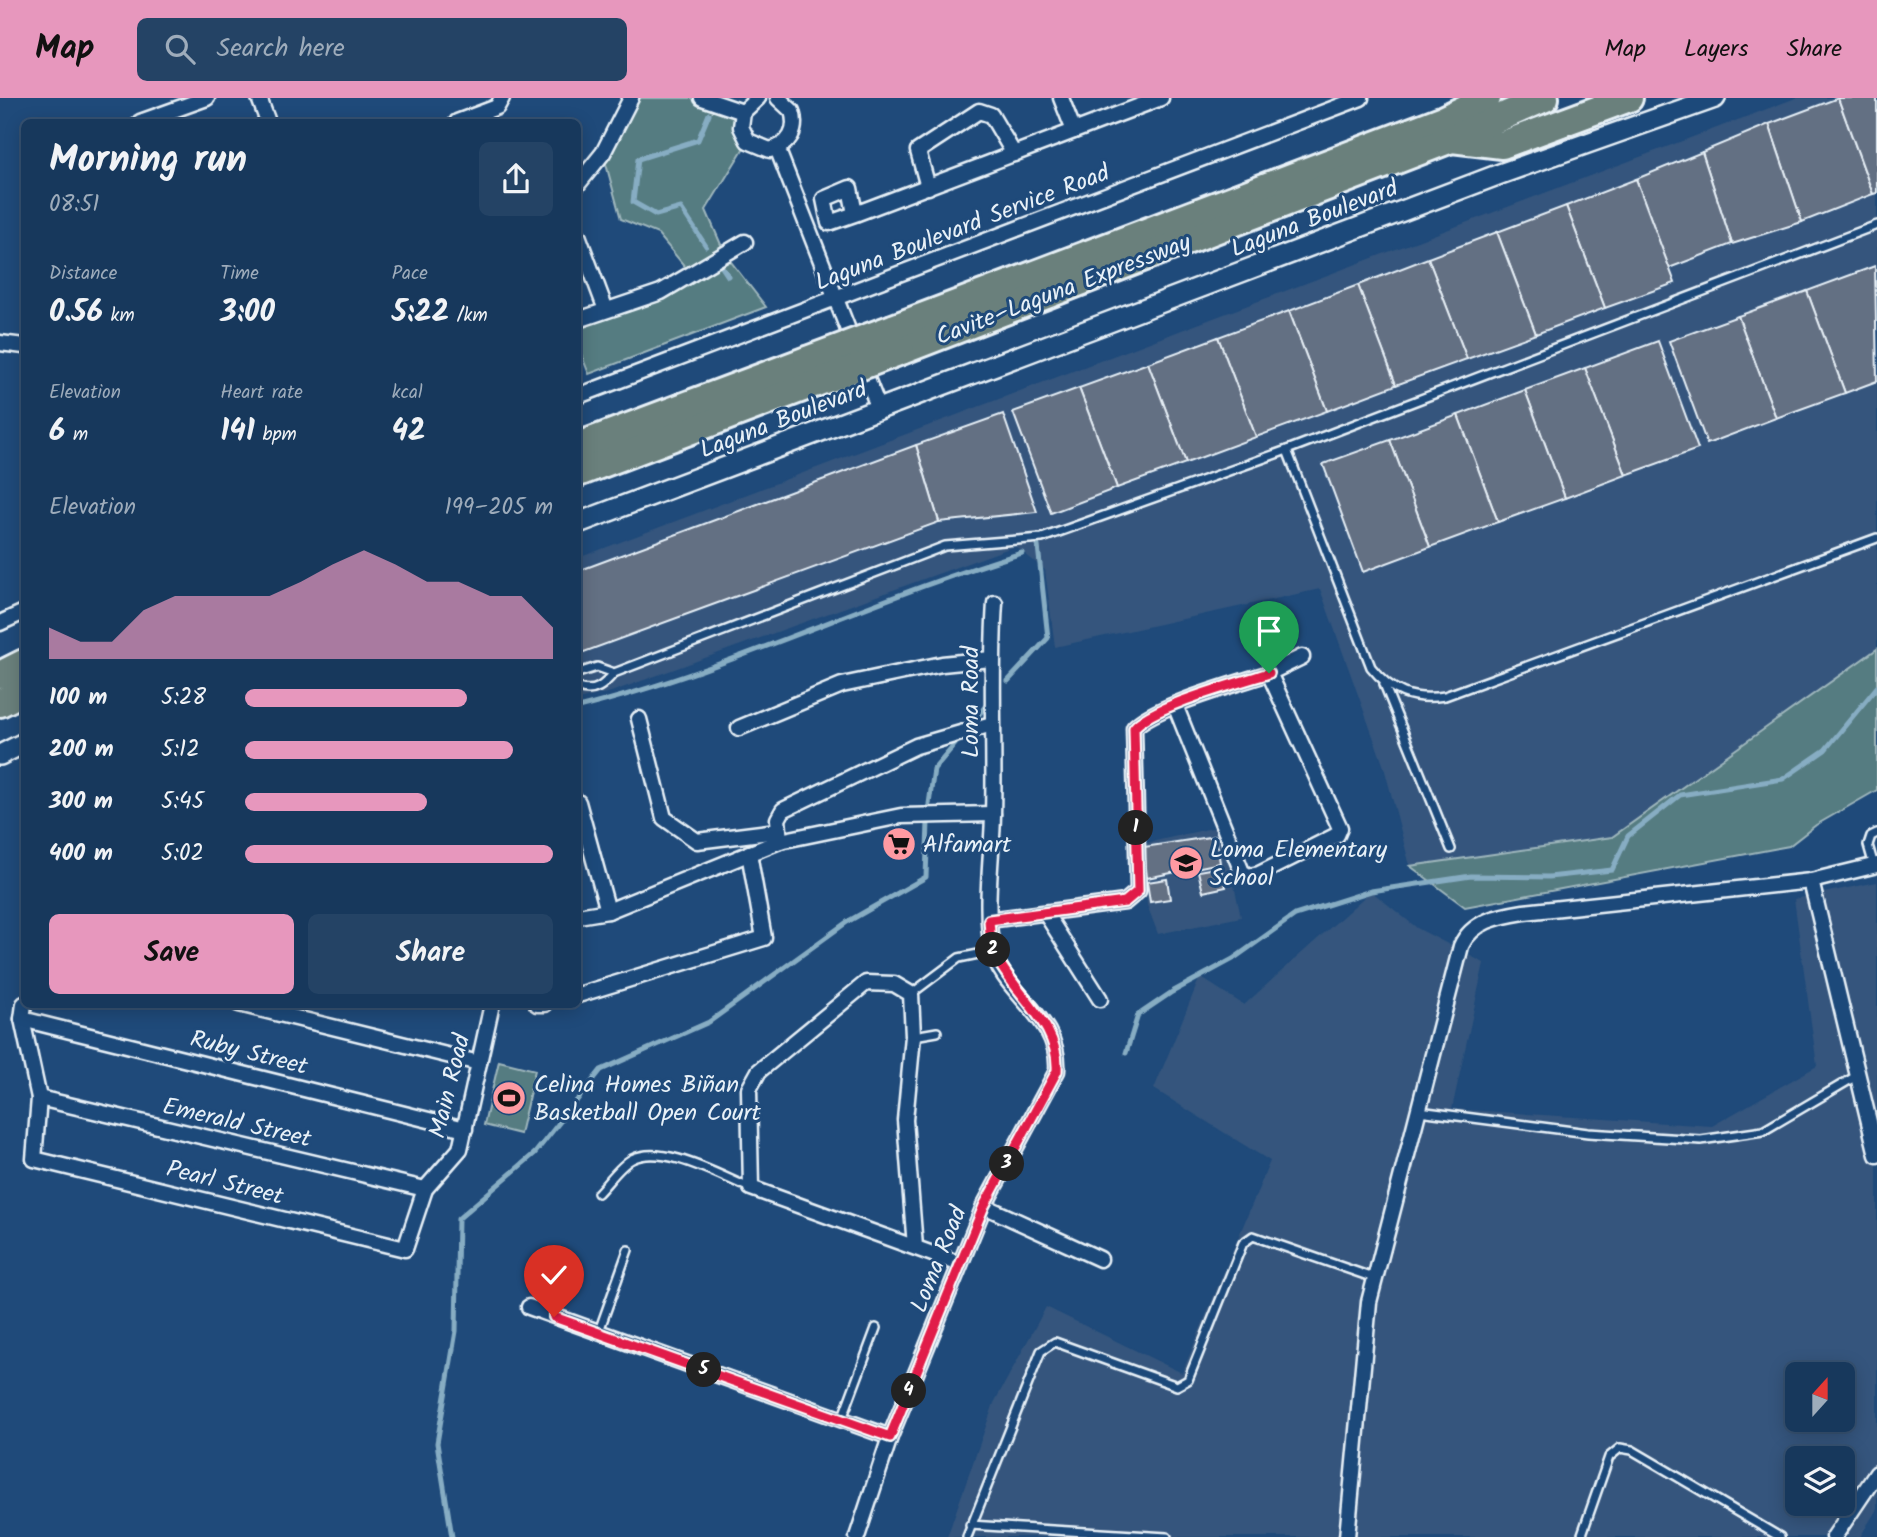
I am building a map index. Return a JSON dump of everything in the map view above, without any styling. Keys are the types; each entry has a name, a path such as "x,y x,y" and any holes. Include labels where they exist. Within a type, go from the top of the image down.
{"highway":[{"name":"Cavite–Laguna Expressway","path":"897,339 1444,119 1487,98"},
{"name":"Cavite–Laguna Expressway","path":"581,445 812,371 1451,139 1545,98"},
{"path":"1451,139 1502,145 1629,98"},
{"name":"Cavite–Laguna Expressway","path":"581,472 812,371"},
{"path":"0,675 21,664"},
{"path":"0,703 21,692"}],"main road":[{"name":"Laguna Boulevard","path":"581,522 1500,174 1715,98"},
{"path":"0,755 21,744"}],"street":[{"path":"148,119 207,98"},
{"path":"259,98 267,119"},
{"path":"465,119 497,107 502,98"},
{"path":"581,180 603,153 631,98"},
{"path":"702,98 743,112"},
{"path":"758,98 743,112 741,127 748,141 762,149 778,148 791,137 794,128 792,111 785,100"},
{"path":"1061,98 1073,131"},
{"path":"855,214 1073,131 1131,104 1161,98"},
{"name":"Laguna Boulevard Service Road","path":"581,395 1359,98"},
{"path":"928,187 918,151 979,111 991,115 1014,154"},
{"path":"778,148 879,409"},
{"path":"581,319 661,292 745,242"},
{"path":"581,244 606,310"},
{"path":"0,343 21,346"},
{"name":"Loma Road","path":"856,1537 890,1437 984,1206 1057,1071 1058,1054 1044,1023 1010,980 993,951 989,920 993,814 991,659 995,603"},
{"path":"0,623 21,613"},
{"path":"989,920 1125,902 1138,891 1134,728 1141,720 1175,705 1269,673 1302,657"},
{"path":"739,728 842,685 942,664 991,659"},
{"path":"1175,705 1242,872 1249,876 1259,874 1330,841 1340,828 1269,673"},
{"path":"639,719 664,818 697,841 779,836 901,816 993,814"},
{"path":"779,836 778,819 783,810 916,746 992,724"},
{"path":"581,813 608,911"},
{"path":"581,916 608,911 756,851 779,836"},
{"path":"581,994 764,938 756,851"},
{"path":"1347,1537 1366,1319 1374,1278 1461,946 1476,927 1524,912 1811,881 1875,865"},
{"path":"1811,881 1877,1155"},
{"path":"1045,914 1100,999"},
{"path":"915,1247 905,1120 913,1036 911,994 894,984 866,982 759,1071 749,1089 751,1188 960,1264"},
{"path":"23,1008 22,1019 39,1098"},
{"path":"255,1008 479,1063"},
{"name":"Main Road","path":"405,1249 425,1189 460,1149 491,1008"},
{"name":"Ruby Street","path":"22,1019 465,1129"},
{"name":"Pearl Street","path":"39,1098 34,1159 405,1249"},
{"name":"Emerald Street","path":"39,1098 425,1189"},
{"path":"984,1206 1100,1259"},
{"path":"529,1307 890,1437"},
{"path":"1834,1537 1877,1473"}],"lane":[{"path":"581,689 585,691 601,687 614,673 945,546 1042,538 1287,450 1877,225"},
{"path":"1287,450 1360,644 1371,667 1384,683 1451,849"},
{"path":"1384,683 1402,694 1425,699 1445,696 1877,538"},
{"path":"581,672 597,667 614,673"},
{"path":"1875,865 1868,845 1871,836 1877,833"},
{"path":"911,994 959,958 993,951"},
{"path":"913,1036 937,1032"},
{"path":"1418,1111 1588,1133 1701,1140 1763,1131 1858,1074"},
{"path":"598,1194 631,1159 650,1154 672,1157 751,1188"},
{"path":"967,1537 1041,1351 1047,1345 1055,1342 1177,1386 1188,1380 1243,1243 1248,1238 1254,1236 1374,1278"},
{"path":"599,1332 628,1250"},
{"path":"842,1419 876,1328"},
{"path":"1581,1537 1609,1457 1620,1448 1632,1450 1780,1537"},
{"path":"971,1525 1167,1537"}],"shaded area":[{"path":"1796,98 1877,98 1877,649 1612,837 1410,866 1384,767 1320,589 1055,647 1045,570 1015,546 611,692 581,699 581,557"},
{"name":"Loma Elementary School","path":"1221,826 1241,917 1158,934 1147,905 1142,844"},
{"path":"1877,882 1877,1509 1860,1537 947,1537 994,1403 1046,1307 1182,1373 1270,1161 1154,1089 1200,977 1244,1005 1371,891 1417,928 1484,963 1452,1109 1712,1126 1817,1066 1794,899"}],"green space":[{"path":"631,98 702,98 743,112 748,141 706,210 725,254 766,307 589,374 581,354 581,319 691,274 658,234 621,219 603,153"},
{"path":"1877,649 1877,790 1816,825 1789,846 1465,907 1410,866 1612,837"},
{"name":"Celina Homes Biñan Basketball Open Court","path":"499,1061 535,1070 520,1134 484,1125"}],"building":[{"path":"1838,98 1873,194 1802,222 1769,124"},
{"path":"1838,98 1877,98 1877,193 1873,194"},
{"path":"1769,124 1802,222 1732,244 1702,152"},
{"path":"1702,152 1732,244 1669,268 1636,179"},
{"path":"1636,179 1675,283 1605,308 1566,206"},
{"path":"1566,206 1605,308 1536,334 1497,232"},
{"path":"1497,232 1536,334 1467,359 1428,258"},
{"path":"1428,258 1467,359 1396,385 1358,285"},
{"path":"1875,266 1877,381 1845,393 1807,291"},
{"path":"1358,285 1396,385 1327,411 1289,311"},
{"path":"1807,291 1845,393 1776,418 1738,316"},
{"path":"1289,311 1327,411 1256,437 1218,337"},
{"path":"1738,316 1776,418 1707,444 1669,341"},
{"path":"1218,337 1256,437 1186,463 1148,363"},
{"path":"1658,341 1698,449 1626,475 1585,368"},
{"path":"1148,363 1186,463 1117,488 1079,388"},
{"path":"1585,368 1626,475 1565,498 1525,390"},
{"path":"1079,388 1117,488 1051,513 1013,412"},
{"path":"1525,390 1565,498 1498,522 1458,415"},
{"path":"1003,414 1037,512 939,522 916,445"},
{"path":"1458,415 1498,522 1430,547 1390,440"},
{"path":"1390,440 1430,547 1363,572 1323,464"},
{"path":"916,445 939,522 584,652 581,651 581,570"},
{"path":"1216,836 1220,863 1147,878 1144,847"},
{"path":"1221,867 1226,887 1203,892 1198,871"},
{"path":"1167,879 1170,899 1150,902 1147,882"}],"waterway":[{"path":"706,246 681,208 656,215 633,202 638,159 698,140 709,114"},
{"path":"722,267 728,276"},
{"path":"1008,681 1048,638 1038,546"},
{"path":"581,707 690,674 911,591 1022,553"},
{"path":"1126,1053 1138,1015 1172,992 1233,959 1295,915 1371,891 1471,876 1549,877 1612,870 1628,836 1680,795 1783,779 1825,750 1877,687"},
{"path":"970,726 987,704"},
{"path":"929,804 934,769 957,742"},
{"path":"452,1537 437,1443 456,1331 458,1219 535,1153 601,1070 709,1022 847,922 926,877 928,822"}],"place":[{"name":"Alfamart","path":"899,844"},
{"name":"Loma Elementary School","path":"1186,863"},
{"name":"Celina Homes Biñan Basketball Open Court","path":"509,1098"}],"route":[{"path":"554,1317 890,1437 984,1206 1057,1071 1058,1054 1044,1023 1010,980 993,951 989,920 1125,902 1133,898 1138,891 1134,728 1141,720 1175,705 1269,673"}]}
